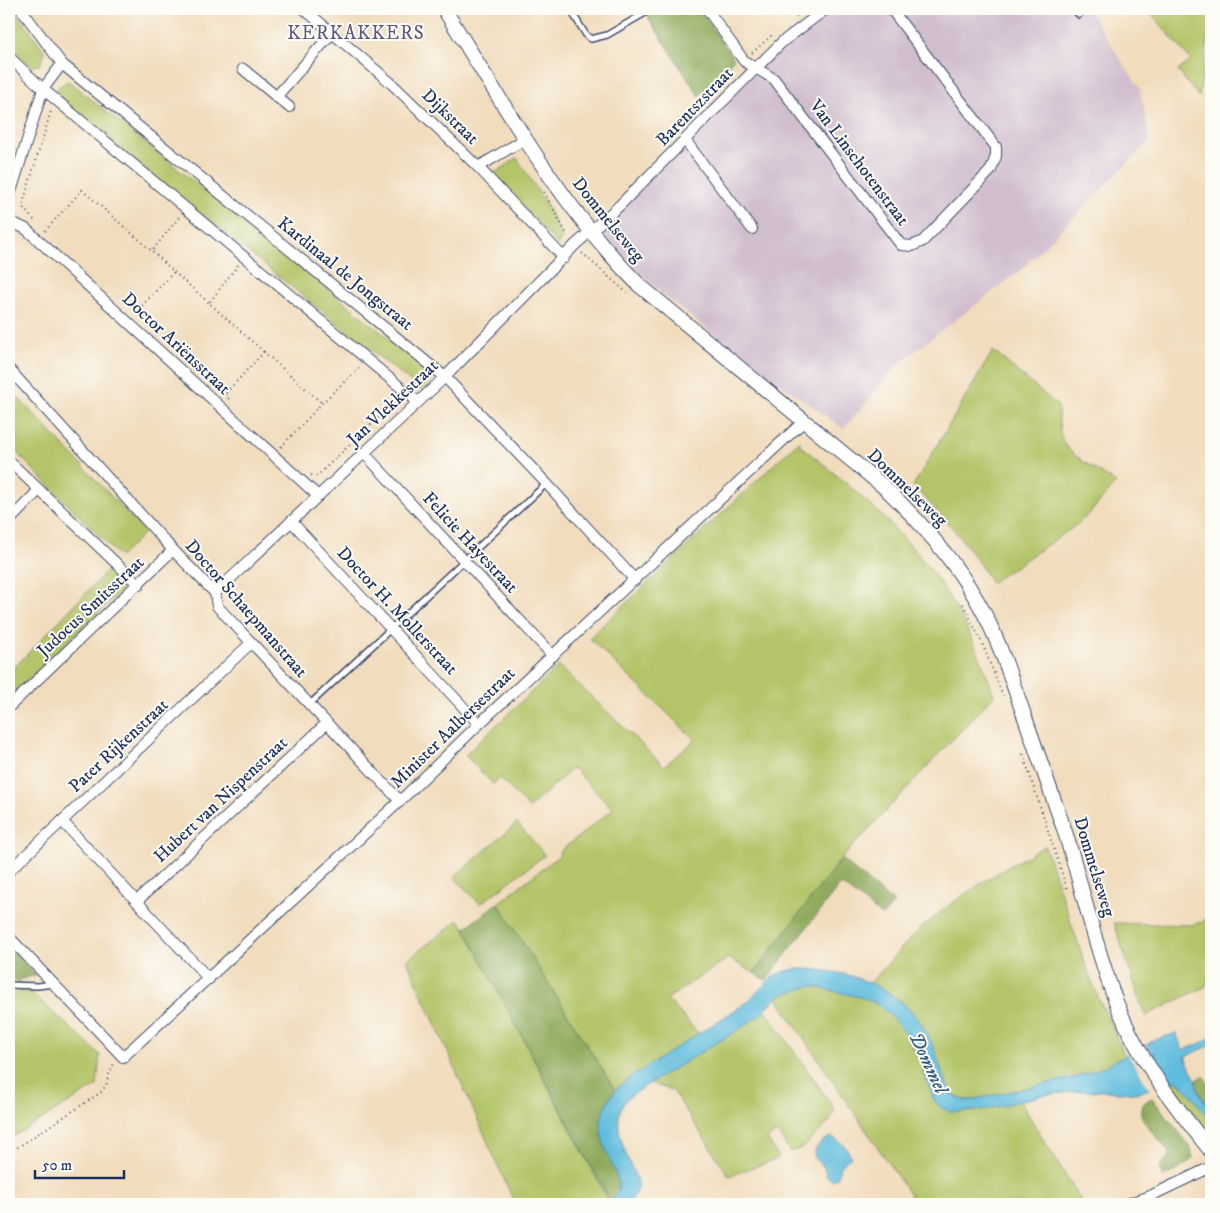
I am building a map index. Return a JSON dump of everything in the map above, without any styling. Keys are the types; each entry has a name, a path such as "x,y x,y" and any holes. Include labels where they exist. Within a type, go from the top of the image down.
{"street":[{"name":"Kardinaal de Jongstraat","path":"21,9 62,64 445,377 635,580"},
{"name":"Dijkstraat","path":"304,9 392,83 478,167 564,258"},
{"name":"Dommelseweg","path":"444,9 550,177 589,231 611,257 639,286 843,453 912,513 941,548 984,612 1064,829 1115,999 1136,1044 1166,1091 1211,1151"},
{"path":"707,9 744,61 756,68"},
{"name":"Barentszstraat","path":"589,231 619,206 782,42 826,9"},
{"name":"Van Linschotenstraat","path":"756,68 774,79 900,245 912,246 918,244 991,170 996,156 996,147 891,9"},
{"path":"276,97 332,32"},
{"path":"9,56 43,89 418,402"},
{"path":"9,198 43,89 62,64"},
{"path":"243,69 288,107"},
{"path":"478,167 525,139"},
{"path":"685,140 752,229"},
{"name":"Doctor Ariënsstraat","path":"9,221 26,229 318,496"},
{"name":"Jan Vlekkestraat","path":"215,592 445,377 589,231"},
{"name":"Doctor Schaepmanstraat","path":"9,369 173,550 215,592 217,606 251,644 400,801"},
{"name":"Minister Aalbersestraat","path":"123,1057 400,801 479,724 804,421"},
{"name":"Felicie Hayestraat","path":"364,453 553,656"},
{"path":"9,461 139,585"},
{"path":"9,521 39,490"},
{"name":"Doctor H. Mollerstraat","path":"292,521 479,724"},
{"name":"Judocus Smitsstraat","path":"9,706 139,585 173,550"},
{"name":"Pater Rijkenstraat","path":"9,872 251,644"},
{"name":"Hubert van Nispenstraat","path":"136,901 327,723"},
{"path":"62,821 209,979"},
{"path":"9,937 123,1057"},
{"path":"1127,1204 1148,1197 1211,1167"}],"lane":[{"path":"570,9 586,35 591,39 607,35 652,9"},
{"path":"1074,9 1079,15"},
{"path":"309,705 547,484"},
{"path":"9,985 38,986 53,984"}],"path":[{"path":"39,225 28,214 23,203 52,108"},
{"path":"45,231 82,190 322,403"},
{"path":"152,251 182,213"},
{"name":"Dommelseweg","path":"575,246 634,298"},
{"path":"209,303 241,261"},
{"path":"135,313 174,272"},
{"path":"211,382 225,394 264,352"},
{"path":"281,447 322,403 365,362"},
{"path":"305,470 311,475 317,476 403,394"},
{"path":"961,599 982,643 1004,698"},
{"name":"Dommelseweg","path":"1022,752 1070,898"},
{"path":"9,1153 100,1093 106,1086 113,1064 123,1057"},
{"path":"9,1192 14,1204"}],"shaded area":[{"path":"820,9 1088,9 1140,89 1150,141 1022,269 897,365 844,429 757,367 664,296 600,234 765,54"}],"green space":[{"path":"9,9 14,9 45,52 40,65 31,66 9,49"},
{"path":"662,9 699,9 734,59 699,96 648,17"},
{"path":"1147,9 1211,9 1211,24 1199,97 1178,71 1191,60"},
{"path":"68,81 436,376 423,392 55,97 58,87"},
{"path":"517,158 546,204 562,237 558,245 489,173 489,168 495,173"},
{"path":"993,351 1058,406 1061,436 1069,450 1116,483 1089,514 1075,526 991,583 974,556 955,532 913,486"},
{"path":"9,388 145,532 120,557 9,445"},
{"path":"799,441 801,446 880,514 933,573 968,631 994,695 841,859 754,973 728,958 667,999 699,1034 631,1077 615,1090 498,903 560,855 559,852 613,809 573,768 529,808 500,778 493,784 465,755 559,666 664,766 695,740 589,638"},
{"path":"107,571 124,588 9,699 9,673"},
{"path":"517,823 545,855 480,904 454,877"},
{"path":"1045,846 1083,958 1098,997 1125,1056 1077,1077 976,1099 961,1099 950,1092 930,1042 914,1014 888,992 870,983 915,934 945,908 987,880"},
{"path":"841,859 894,903 882,916 842,885 839,886 766,980 754,973"},
{"path":"498,903 615,1090 608,1101 602,1118 606,1143 619,1183 618,1191 611,1203 465,928"},
{"path":"1211,915 1211,975 1205,987 1145,1016 1114,923 1191,925 1202,922"},
{"path":"459,920 465,928 610,1204 515,1204 407,960"},
{"path":"9,947 36,975 18,980 9,972"},
{"path":"9,972 100,1055 97,1086 9,1139"},
{"path":"811,986 864,998 878,1005 891,1015 901,1027 917,1055 934,1100 966,1112 985,1110 1020,1101 1083,1204 916,1204 776,997"},
{"path":"765,1009 835,1110 830,1121 804,1147 790,1152 777,1132 767,1139 779,1158 729,1176 673,1091 650,1083 741,1028"},
{"path":"1204,1076 1211,1090 1211,1109 1201,1096 1196,1080"},
{"path":"1175,1080 1184,1087 1211,1120 1211,1134 1168,1081"},
{"path":"1152,1098 1190,1146 1193,1158 1185,1166 1163,1177 1160,1167 1169,1153 1146,1125 1141,1110 1144,1104"}],"water":[{"name":"Dommel","path":"795,969 834,972 853,977 889,993 904,1004 917,1018 928,1035 950,1092 957,1098 967,1101 1077,1077 1099,1069 1152,1041 1176,1033 1183,1050 1211,1037 1211,1045 1185,1057 1201,1096 1211,1109 1211,1120 1184,1087 1175,1080 1138,1093 1081,1091 1044,1095 985,1110 951,1112 940,1107 934,1100 916,1051 905,1033 891,1016 876,1003 864,998 811,986 778,996 761,1014 741,1028 639,1090 626,1100 621,1109 619,1129 621,1140 637,1180 638,1188 629,1204 610,1204 618,1191 619,1183 605,1148 601,1127 604,1110 618,1088 631,1077 746,1003 770,979 782,972"},
{"path":"831,1137 843,1145 851,1157 840,1166 838,1177 832,1180 827,1176 824,1167 814,1158 815,1151 819,1145"}],"pier":[{"path":"1145,1043 1170,1084 1151,1092 1127,1052"}],"district":[{"name":"KERKAKKERS","path":"356,33"}]}
